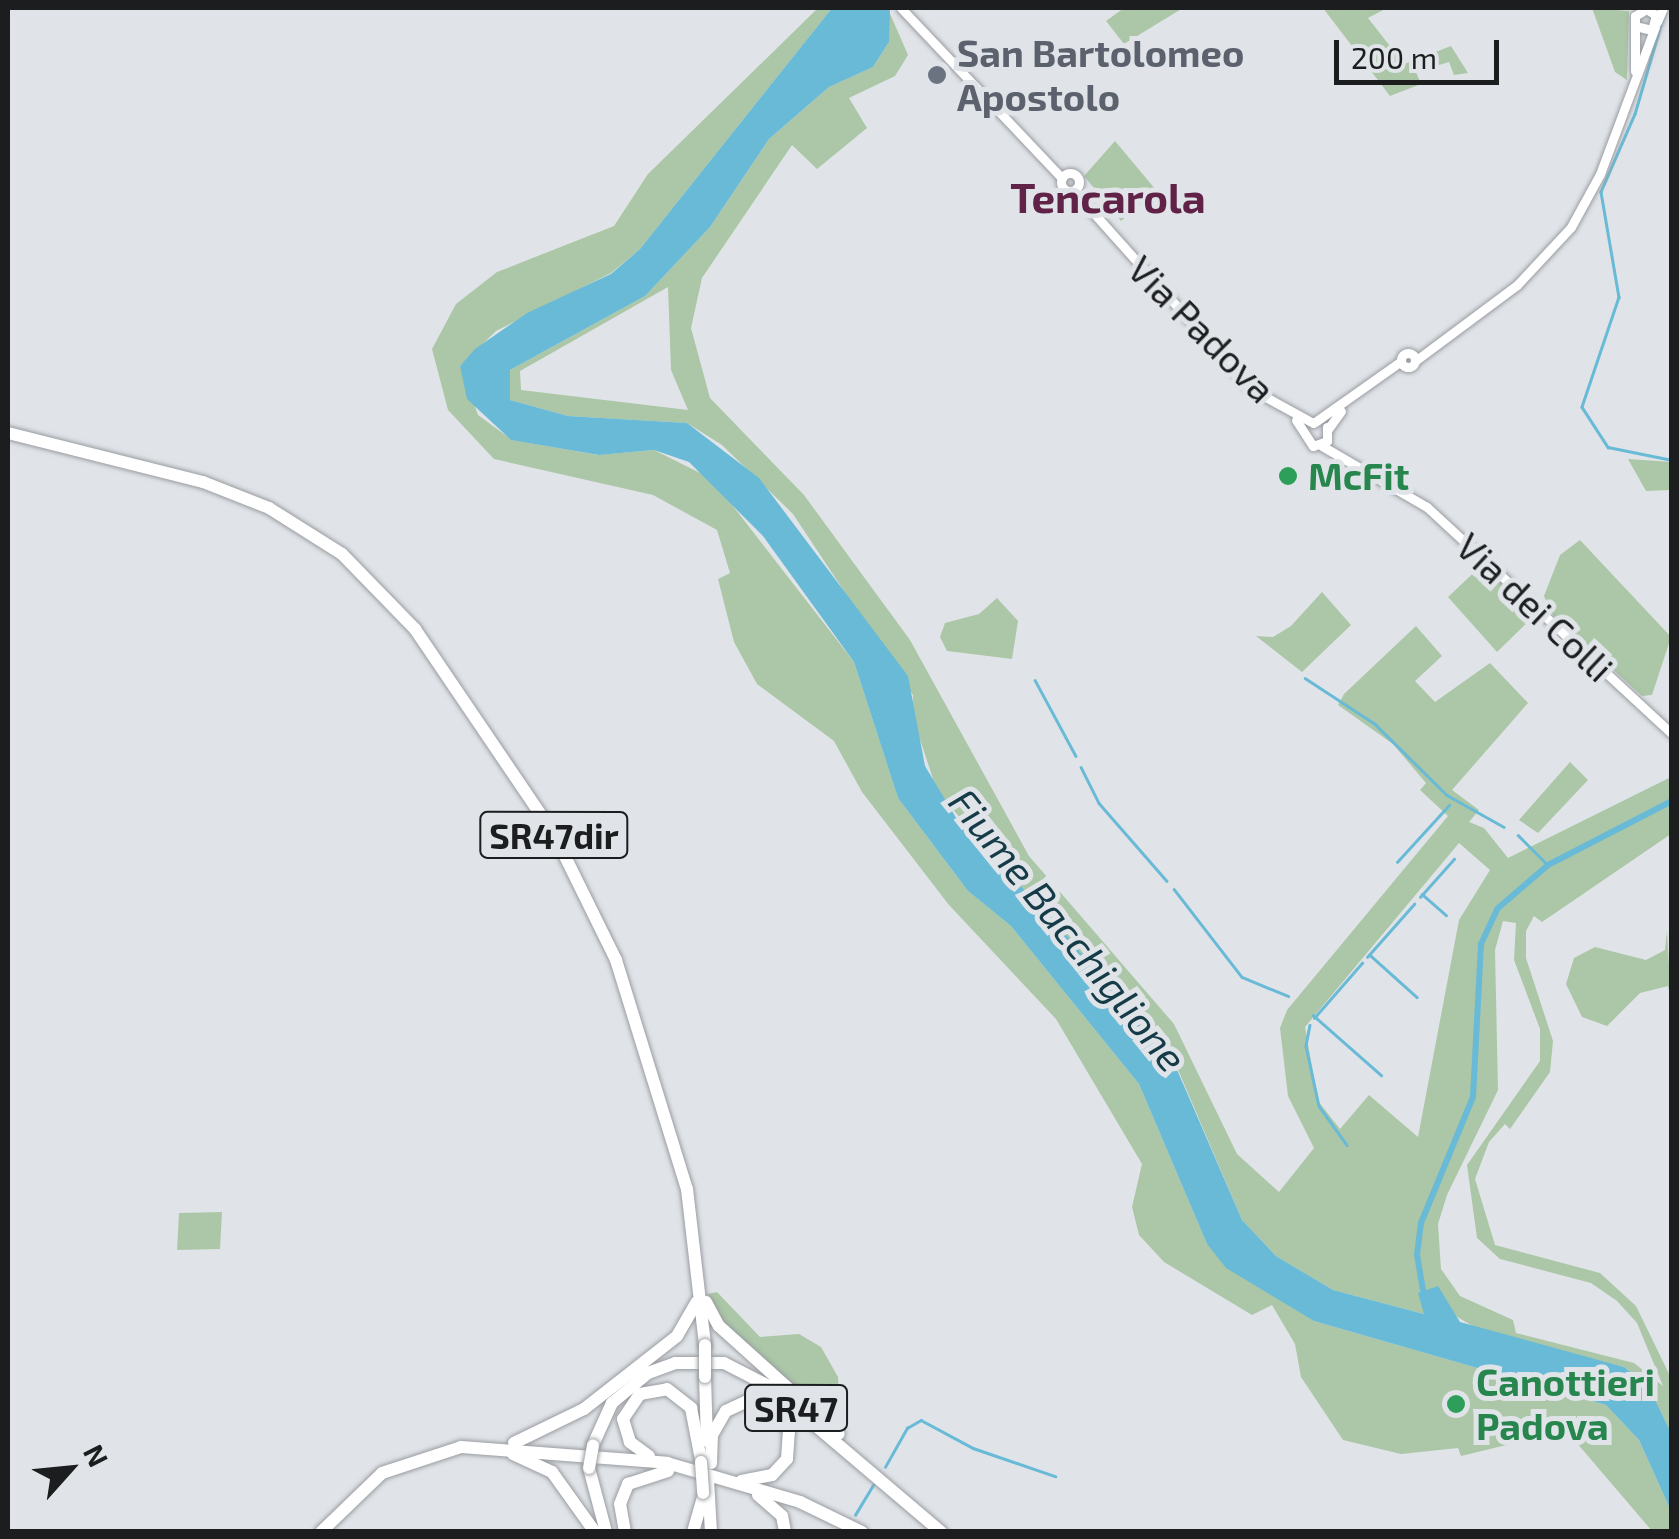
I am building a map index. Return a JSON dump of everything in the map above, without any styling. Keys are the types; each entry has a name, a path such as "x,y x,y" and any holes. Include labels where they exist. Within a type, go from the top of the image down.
{"highway":[{"name":"SR47dir","path":"8,433 245,497 318,536 393,602 534,804 595,912 645,1044 696,1232 701,1272 710,1532"},
{"path":"320,1532 382,1473 461,1447 523,1442 559,1427 677,1336 700,1299 718,1326 886,1483"},
{"name":"SR47","path":"606,1532 589,1468 612,1403 648,1373 675,1363 724,1363 769,1386 940,1532"},
{"path":"705,1462 685,1400 667,1389 648,1391 630,1402 624,1429 634,1448 668,1467 751,1492 850,1532"},
{"path":"705,1462 712,1435 726,1410 754,1401 775,1409 789,1430 787,1459 764,1478 735,1480"},
{"path":"461,1447 598,1450 735,1480 862,1532"},
{"path":"461,1447 544,1466 596,1532"},
{"path":"625,1532 620,1504 628,1484 668,1467"},
{"path":"692,1532 706,1492"},
{"path":"751,1492 776,1509 785,1532"}],"main road":[{"name":"Via Padova","path":"903,10 1062,178 1064,189 1074,190 1240,378 1295,418 1310,444 1338,448 1427,507"},
{"path":"1634,81 1636,13 1656,14"},
{"path":"1635,26 1656,14"},
{"path":"1314,422 1428,349 1517,285 1562,240 1600,174 1656,14"},
{"path":"1322,446 1337,414 1409,361"},
{"name":"Via Padova","path":"1295,418 1314,422 1329,432 1338,448"},
{"name":"Via Padova","path":"1305,432 1314,422"},
{"name":"Via dei Colli","path":"1427,507 1644,705 1654,702 1653,713 1672,734"}],"green space":[{"path":"818,8 832,8 640,249 611,273 496,331 460,366 478,415 512,440 598,455 654,450 712,479 854,662 898,798 968,891 1011,926 1139,1084 1207,1244 1314,1321 1606,1405 1639,1440 1671,1511 1671,1531 1652,1531 1576,1442 1544,1436 1461,1456 1458,1448 1401,1454 1343,1440 1301,1377 1295,1344 1272,1305 1252,1315 1164,1262 1139,1235 1132,1207 1142,1164 1056,1019 949,905 862,792 834,741 757,684 734,642 718,579 730,573 717,530 653,495 494,459 448,410 432,349 456,304 497,272 614,226 648,174"},
{"path":"1124,8 1183,8 1124,44 1106,21"},
{"path":"1323,8 1387,8 1368,18 1404,64 1451,46 1468,73 1454,75 1449,62 1416,72 1421,84 1390,96"},
{"path":"1592,8 1629,11 1627,80 1615,72"},
{"path":"888,9 908,55 895,76 849,98 867,128 817,169 792,145 702,278 691,328 710,398 804,495 910,640 1029,856 1174,1024 1237,1154 1279,1192 1314,1148 1288,1096 1280,1028 1287,1010 1448,816 1420,790 1426,783 1393,744 1338,705 1344,694 1416,626 1442,656 1415,681 1435,702 1490,663 1528,703 1452,790 1479,810 1469,822 1484,828 1508,858 1671,777 1671,834 1542,922 1534,916 1526,931 1526,958 1553,1041 1550,1072 1510,1129 1505,1124 1489,1142 1475,1179 1495,1245 1600,1273 1636,1306 1671,1378 1671,1433 1649,1387 1624,1367 1478,1329 1452,1314 1424,1314 1333,1290 1276,1256 1242,1220 1179,1072 937,791 912,715 913,695 793,514 722,445 687,423 568,416 510,400 510,370 645,296 710,227 769,139 829,87 873,67 889,42","holes":["668,287 671,370 688,410 521,390 520,371","1459,843 1490,870 1459,920 1418,1137 1369,1095 1340,1129 1318,1101 1305,1027","1503,921 1516,923 1514,960 1540,1029 1540,1061 1467,1165 1477,1238 1500,1259 1591,1283 1617,1301 1637,1323 1663,1386 1634,1363 1516,1333 1513,1320 1460,1296 1441,1269 1438,1224 1447,1195 1498,1090 1495,950"]},
{"path":"1115,141 1156,190 1121,221 1084,176"},
{"path":"1628,459 1671,462 1671,490 1646,491"},
{"path":"1580,540 1671,637 1652,695 1642,696 1551,613 1544,596 1560,555"},
{"path":"1484,563 1534,616 1497,652 1448,597"},
{"path":"1322,592 1351,625 1302,672 1256,636 1273,637 1291,626"},
{"path":"997,598 1018,621 1012,659 947,651 940,637 945,623 979,614"},
{"path":"1570,762 1588,780 1538,833 1519,820"},
{"path":"1667,931 1671,999 1668,986 1640,993 1607,1026 1582,1017 1566,984 1574,958 1595,947 1646,960 1665,950"},
{"path":"222,1212 220,1249 177,1250 179,1213"},
{"path":"717,1292 760,1337 799,1334 821,1347 838,1377 841,1426 720,1322 708,1294"}],"water":[{"path":"832,8 890,8 889,42 873,67 829,87 769,139 710,227 645,296 510,370 510,400 568,416 687,423 759,478 908,676 925,766 961,826 1053,919 1178,1072 1242,1220 1276,1256 1333,1290 1424,1314 1418,1293 1438,1286 1460,1322 1624,1367 1649,1387 1671,1433 1671,1511 1639,1440 1606,1405 1314,1321 1226,1268 1207,1244 1139,1084 1011,926 968,891 898,798 854,662 763,536 689,462 654,450 599,455 511,440 467,399 460,366 475,349 527,313 611,274 640,249"}],"waterway":[{"path":"1664,15 1635,114 1601,192 1619,297 1582,407 1608,447 1672,460"},
{"path":"1305,678 1375,724 1447,795 1504,827"},
{"path":"1035,680 1076,756"},
{"path":"1081,767 1099,803 1167,881"},
{"path":"1424,1296 1417,1255 1421,1223 1473,1097 1481,944 1497,909 1548,865 1672,801"},
{"path":"1397,862 1449,805"},
{"path":"1518,835 1548,865"},
{"path":"1420,897 1454,859"},
{"path":"1174,889 1242,977 1288,996"},
{"path":"1422,894 1446,915"},
{"path":"1367,957 1414,904"},
{"path":"1370,955 1417,997"},
{"path":"1314,1018 1362,963"},
{"path":"1313,1015 1381,1075"},
{"path":"1310,1025 1306,1046 1319,1106 1347,1145"},
{"path":"885,1467 907,1428 921,1420 973,1448 1055,1476"},
{"path":"855,1515 873,1485"}],"place":[{"name":"San Bartolomeo Apostolo","path":"937,75"},
{"name":"McFit","path":"1288,476"},
{"name":"Canottieri Padova","path":"1456,1404"}],"district":[{"name":"Tencarola","path":"1108,196"}],"water label":[{"name":"Fiume Bacchiglione","path":"1069,929"}]}
